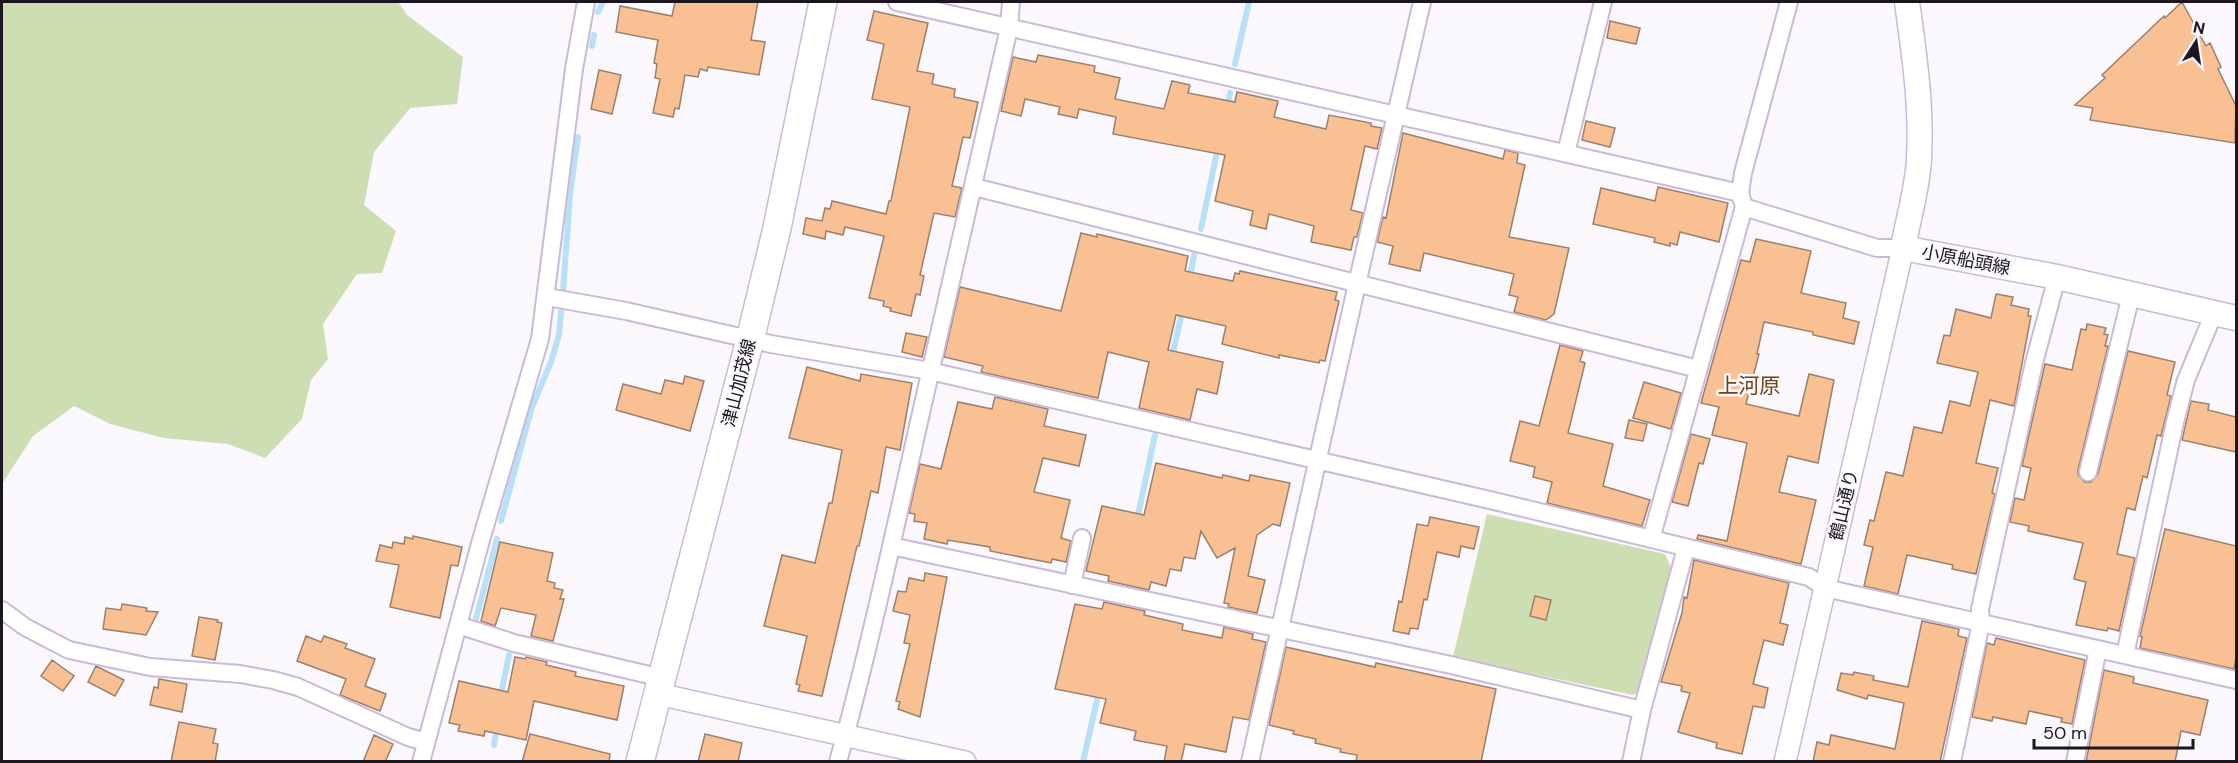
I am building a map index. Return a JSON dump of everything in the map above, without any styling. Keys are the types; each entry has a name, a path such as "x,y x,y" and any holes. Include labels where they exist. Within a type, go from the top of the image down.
{"main road":[{"name":"津山加茂線","path":"640,762 777,228 823,2"},
{"name":"小原船頭線","path":"1907,2 1919,109 1919,159 1903,248 2057,277 2225,315"}],"street":[{"path":"421,762 481,540 540,339 574,69 586,2"},
{"path":"897,2 1566,153 1742,200 1877,248 1903,248"},
{"path":"838,762 891,546 974,187 1009,28 1011,2"},
{"path":"1250,762 1422,2"},
{"path":"1566,153 1603,2"},
{"path":"1651,539 1742,200 1743,173 1789,2"},
{"path":"974,187 1698,369"},
{"name":"鶴山通り","path":"1785,762 1903,248"},
{"path":"1952,762 1981,623 1980,609 2024,410 2057,277"},
{"path":"2088,472 2131,295"},
{"path":"547,297 626,311 750,340 930,371 1809,577 1825,588 2236,680"},
{"path":"2126,655 2186,380 2225,315"},
{"path":"1072,585 1082,538"},
{"path":"891,546 1451,665 1642,710"},
{"path":"1631,762 1642,710 1686,548"},
{"path":"2,610 25,627 69,650 150,667 240,674 273,680 298,687 408,737 426,742"},
{"path":"459,625 514,644 660,686 845,736 965,762"},
{"path":"2075,762 2098,649"}],"green space":[{"path":"2,2 398,2 407,15 463,57 457,104 410,108 374,152 364,205 396,231 382,273 357,274 323,324 328,359 311,380 302,419 265,458 228,444 164,438 110,424 74,406 33,436 2,484"},
{"path":"1487,514 1665,554 1672,570 1640,691 1633,695 1453,657"}],"building":[{"path":"675,2 758,2 751,40 765,42 759,75 708,67 707,71 700,69 698,77 685,75 679,109 675,108 673,117 653,113 660,79 655,78 657,64 654,63 658,40 616,32 620,6 672,16"},
{"path":"2182,2 2206,46 2210,43 2221,67 2218,69 2236,106 2235,143 2090,120 2093,108 2075,105 2105,78 2102,75"},
{"path":"874,11 928,23 917,71 934,74 932,84 955,89 954,97 978,102 970,138 963,137 952,186 962,188 955,217 934,213 920,275 924,276 920,295 916,294 911,316 890,311 891,308 883,306 884,301 869,298 884,236 845,227 843,235 826,231 825,239 803,234 806,218 822,221 825,208 830,209 832,201 886,214 889,201 891,201 910,107 872,99 884,44 867,40"},
{"path":"1610,21 1640,28 1636,44 1607,38"},
{"path":"1038,55 1095,66 1094,72 1120,78 1115,99 1164,109 1172,81 1190,85 1188,93 1235,102 1237,92 1278,101 1274,117 1326,129 1329,115 1371,123 1371,126 1382,128 1377,149 1365,146 1351,210 1363,213 1351,250 1311,242 1314,226 1269,214 1266,229 1250,225 1253,211 1215,201 1225,155 1113,134 1116,117 1079,109 1077,118 1058,114 1060,107 1025,99 1021,116 1001,111 1013,57 1036,62"},
{"path":"599,70 621,75 612,114 591,109"},
{"path":"1586,121 1615,128 1610,147 1582,140"},
{"path":"1403,133 1503,159 1505,150 1518,153 1517,163 1525,165 1509,237 1569,248 1554,314 1546,320 1514,312 1518,297 1509,295 1514,274 1424,253 1420,271 1389,264 1393,246 1377,242 1383,217 1386,218"},
{"path":"1658,187 1728,203 1719,242 1680,232 1677,245 1670,243 1670,246 1654,242 1655,238 1593,224 1601,188 1655,201"},
{"path":"1081,233 1097,237 1097,234 1188,256 1185,271 1233,281 1235,273 1239,274 1240,271 1337,292 1335,300 1339,301 1325,361 1320,360 1319,363 1279,355 1279,358 1222,344 1226,326 1176,315 1168,350 1223,362 1217,394 1197,389 1190,420 1139,408 1149,362 1108,352 1098,398 981,372 983,366 944,357 960,287 1061,311"},
{"path":"1756,239 1811,251 1801,293 1846,303 1843,318 1859,322 1854,344 1813,335 1813,332 1764,322 1757,354 1759,354 1746,404 1799,416 1809,374 1834,380 1818,463 1788,456 1779,492 1816,500 1801,564 1697,539 1698,535 1727,541 1747,443 1712,435 1719,407 1701,403 1741,260 1750,262"},
{"path":"1996,294 2013,297 2011,305 2029,309 2028,316 2031,316 2014,406 1990,400 1976,463 1998,468 1992,493 1995,494 1976,574 1952,569 1953,565 1907,555 1898,594 1864,586 1873,547 1864,545 1870,520 1874,521 1886,472 1903,476 1914,427 1942,433 1950,401 1970,406 1978,372 1937,363 1944,335 1950,336 1956,309 1991,318"},
{"path":"2087,324 2106,328 2104,334 2108,335 2105,346 2108,346 2078,470 2078,475 2085,482 2091,482 2098,474 2128,351 2175,362 2167,395 2171,396 2161,436 2157,435 2147,478 2143,476 2135,510 2127,508 2117,554 2135,558 2119,631 2076,625 2086,582 2074,579 2083,543 2028,531 2029,526 2010,522 2015,498 2024,500 2031,468 2022,466 2045,364 2072,370 2081,329 2086,330"},
{"path":"906,333 927,337 922,357 902,352"},
{"path":"1560,345 1583,351 1580,361 1585,363 1568,433 1613,444 1603,486 1650,500 1642,526 1547,503 1552,482 1533,477 1535,467 1510,461 1520,421 1539,426"},
{"path":"807,367 860,381 861,374 912,383 900,450 886,447 878,493 871,491 822,696 798,691 800,685 796,684 807,636 764,626 782,555 815,563 829,503 832,503 842,450 789,438"},
{"path":"685,376 704,381 690,431 616,410 623,384 661,394 665,380 683,384"},
{"path":"1644,382 1681,393 1671,429 1633,418"},
{"path":"995,397 1048,409 1044,426 1086,435 1079,466 1043,458 1034,492 1070,500 1061,538 1071,541 1066,562 1052,559 1051,563 990,551 990,547 948,540 947,544 924,539 927,523 914,521 915,514 909,513 920,464 941,469 958,402 992,409"},
{"path":"2191,401 2209,404 2208,410 2236,417 2236,452 2182,440"},
{"path":"1629,420 1647,424 1643,441 1625,438"},
{"path":"1691,434 1710,439 1703,464 1699,463 1688,506 1672,502"},
{"path":"1156,463 1222,478 1223,475 1249,481 1250,475 1290,483 1280,526 1273,524 1257,535 1248,576 1265,580 1257,613 1228,607 1229,604 1224,603 1235,548 1217,558 1201,531 1195,559 1184,557 1181,571 1170,569 1166,586 1151,582 1149,590 1108,581 1109,576 1086,571 1102,506 1144,515"},
{"path":"1430,517 1479,527 1474,549 1461,546 1459,557 1437,552 1418,629 1410,628 1409,634 1393,631 1399,601 1402,602 1417,524 1428,526"},
{"path":"2165,529 2236,546 2236,657 2234,669 2140,648 2142,637 2140,636"},
{"path":"413,536 462,547 458,566 451,565 440,618 390,607 399,565 376,561 380,545 392,548 393,542 404,544 405,537 413,539"},
{"path":"500,542 553,553 547,581 555,583 554,588 563,590 560,599 564,599 553,641 531,636 536,615 501,608 495,626 481,621"},
{"path":"1694,560 1789,583 1780,623 1788,625 1783,645 1764,640 1753,684 1768,688 1764,708 1753,706 1742,754 1716,748 1717,743 1678,732 1690,693 1681,691 1682,686 1661,682 1682,613 1684,597 1687,598"},
{"path":"925,573 947,577 920,717 898,709 900,702 896,701 910,644 904,643 910,615 893,611 898,591 906,592 909,578 924,581"},
{"path":"1535,596 1551,600 1546,620 1530,616"},
{"path":"1104,602 1145,611 1144,615 1183,624 1182,630 1222,638 1224,627 1253,634 1252,639 1266,642 1249,720 1233,717 1226,752 1185,744 1181,762 1164,762 1167,746 1134,740 1136,731 1100,723 1106,699 1055,689 1075,604 1102,609"},
{"path":"122,604 158,612 146,635 103,629 106,608 121,610"},
{"path":"199,617 218,620 217,622 222,623 215,660 192,656"},
{"path":"1922,621 1959,629 1958,636 1967,638 1940,762 1813,762 1817,742 1829,745 1831,735 1895,749 1904,703 1868,695 1867,699 1837,690 1841,673 1853,675 1854,672 1874,676 1873,680 1908,687"},
{"path":"306,636 321,642 324,636 347,644 345,648 375,659 365,686 386,694 380,711 340,695 346,679 297,661"},
{"path":"1996,638 2085,660 2072,724 2061,722 2062,718 2029,711 2026,724 1993,717 1992,721 1972,717 1987,643 1994,645"},
{"path":"1286,647 1375,667 1376,663 1496,689 1481,762 1356,762 1357,755 1340,752 1341,749 1315,743 1316,739 1269,725"},
{"path":"515,657 547,662 546,665 576,672 575,676 624,686 617,720 534,701 526,740 485,731 484,736 458,731 460,725 449,723 459,681 508,692"},
{"path":"52,660 74,676 63,691 41,676"},
{"path":"96,666 124,680 115,696 88,682"},
{"path":"2104,670 2134,677 2133,683 2208,700 2200,735 2181,731 2175,762 2086,762"},
{"path":"159,679 187,684 182,712 150,705 154,687 158,688"},
{"path":"179,722 216,729 213,743 218,744 215,762 171,762"},
{"path":"530,734 610,754 609,762 522,762"},
{"path":"705,734 742,743 738,762 698,762"},
{"path":"374,735 393,744 385,762 363,762"}],"waterway":[{"path":"598,12 603,2"},
{"path":"1235,64 1249,2"},
{"path":"592,46 594,35"},
{"path":"1227,107 1230,93"},
{"path":"563,292 570,194 578,137"},
{"path":"1201,229 1218,147"},
{"path":"1189,280 1195,252"},
{"path":"1172,357 1183,308"},
{"path":"501,521 532,407 551,362 559,335 561,312"},
{"path":"1137,520 1155,435"},
{"path":"476,619 497,539"},
{"path":"500,699 509,655"},
{"path":"1083,762 1099,691"},
{"path":"494,745 497,727"}],"district":[{"name":"上河原","path":"1749,386"}]}
